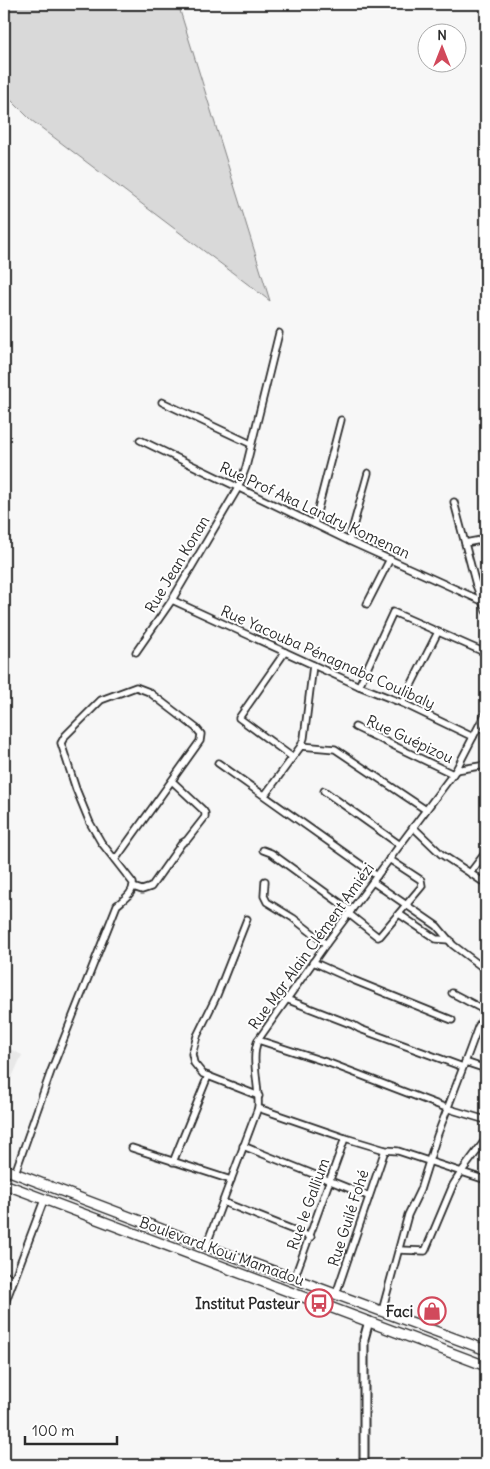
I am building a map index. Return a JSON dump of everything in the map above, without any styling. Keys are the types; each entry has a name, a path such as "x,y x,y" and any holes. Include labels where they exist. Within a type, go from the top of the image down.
{"main road":[{"name":"Boulevard Koui Mamadou","path":"4,1169 486,1350"},
{"name":"Boulevard Koui Mamadou","path":"4,1184 486,1366"}],"street":[{"name":"Rue Jean Konan","path":"136,652 172,600 238,488 246,467 279,333"},
{"path":"162,402 251,444"},
{"path":"314,524 341,420"},
{"name":"Rue Prof Aka Landry Komenan","path":"140,440 349,541 482,601"},
{"path":"349,541 368,473"},
{"path":"454,502 476,585 486,611"},
{"path":"465,543 486,539"},
{"path":"367,604 390,559"},
{"path":"476,585 486,586"},
{"name":"Rue Yacouba Pénagnaba Coulibaly","path":"172,600 313,665 402,703 473,737"},
{"path":"360,686 393,612 486,653"},
{"path":"402,703 438,632"},
{"path":"285,652 239,718 292,757"},
{"path":"264,795 301,746 304,738 313,665"},
{"path":"15,1173 51,1071 117,905 133,887 133,883 115,860 101,842 82,807 61,747 62,739 101,700 136,688 143,689 196,728 201,734 200,741 115,860"},
{"name":"Rue Mgr Alain Clément Amiézi","path":"206,1246 258,1108 259,1096 254,1050 258,1040 326,944 455,772 486,712"},
{"name":"Rue Guépizou","path":"355,727 455,772"},
{"path":"301,746 335,749 426,810"},
{"path":"218,763 264,795 437,926 453,945 486,970"},
{"path":"455,772 486,765"},
{"path":"133,887 142,890 151,887 182,843 187,840 205,817 203,810 172,781"},
{"path":"324,791 400,845"},
{"path":"413,827 441,854 486,884"},
{"path":"263,850 271,853 350,913 378,937 384,934 423,883 390,859"},
{"path":"470,873 486,852"},
{"path":"265,881 264,896 267,902 293,918 326,944"},
{"path":"399,914 436,939 450,940"},
{"path":"247,919 217,995 197,1036 192,1054 198,1069 208,1076 259,1096"},
{"path":"313,962 352,980 452,1020"},
{"path":"382,1311 408,1215 420,1190 428,1162 478,1027 486,1013 452,993"},
{"path":"286,1000 360,1029 464,1064 486,1069"},
{"path":"258,1040 322,1060 449,1109 486,1120"},
{"path":"172,1162 208,1076"},
{"path":"258,1108 345,1138 385,1150 398,1151 486,1180"},
{"name":"Rue le Gallium","path":"294,1278 345,1138"},
{"path":"399,1250 421,1252 426,1249 453,1185 486,1139"},
{"path":"243,1146 368,1196"},
{"path":"132,1148 231,1180"},
{"name":"Rue Guilé Fohé","path":"336,1294 385,1150"},
{"path":"4,1306 44,1200"},
{"path":"223,1202 310,1237"},
{"path":"4,1275 14,1279"},
{"path":"364,1465 364,1339 369,1321"}],"shaded area":[{"path":"4,4 178,4 270,301 31,120 4,93"},
{"path":"4,1046 22,1055 4,1095"}],"place":[{"name":"Institut Pasteur","path":"319,1303"},
{"name":"Faci","path":"432,1311"}]}
